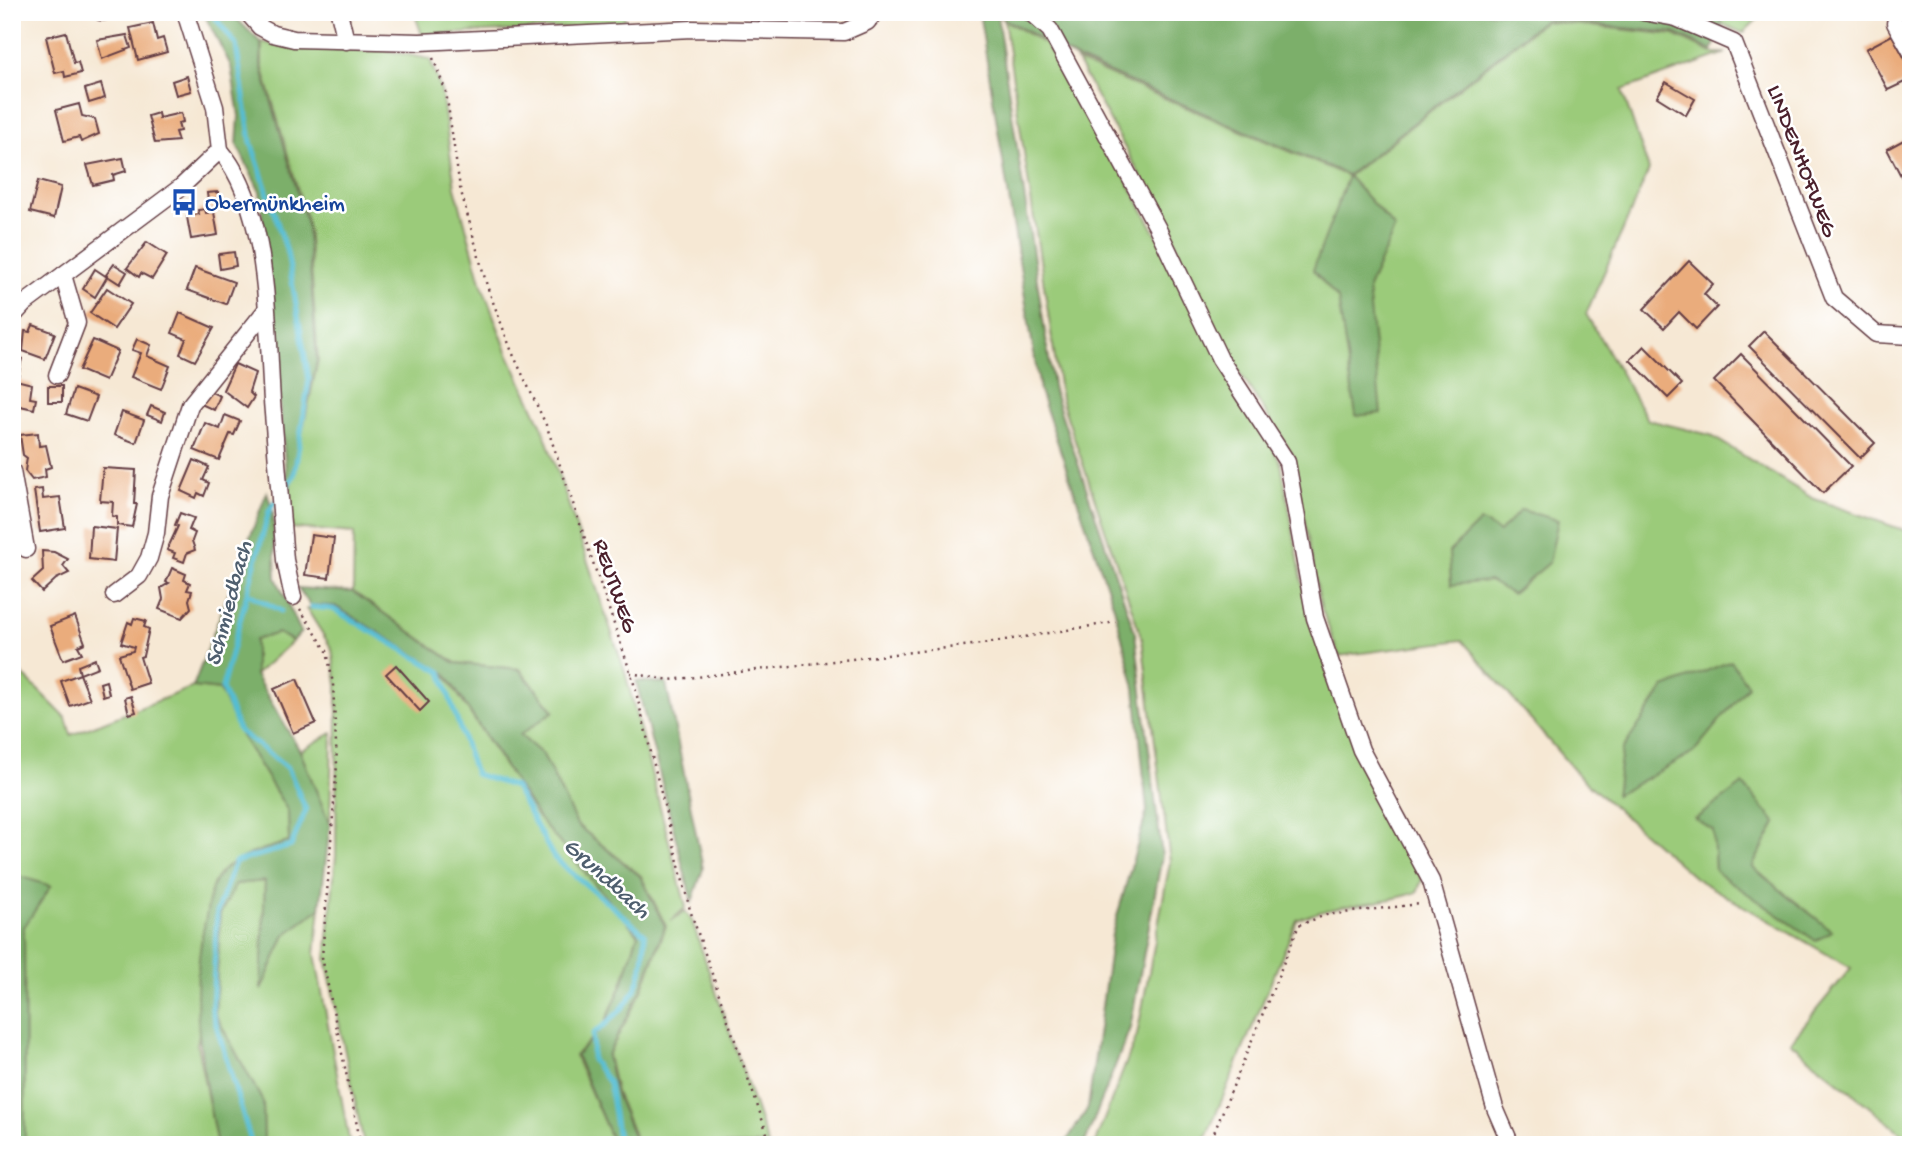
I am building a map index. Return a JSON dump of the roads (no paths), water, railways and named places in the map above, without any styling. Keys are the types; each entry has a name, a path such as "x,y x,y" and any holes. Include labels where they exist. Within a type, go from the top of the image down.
{"street":[{"path":"185,12 215,107 220,150 233,165 257,240 285,560 293,597"},
{"path":"247,12 260,27 273,34 294,39 420,42 692,29 844,32 867,22 875,12"},
{"path":"339,12 346,41"},
{"path":"1030,12 1050,30 1157,227 1220,359 1287,462 1315,618 1361,750 1431,881 1495,1108 1511,1145"},
{"name":"LINDENHOFWEG","path":"1643,12 1676,18 1734,43 1833,298 1876,334 1911,336"},
{"path":"1895,23 1911,51"},
{"path":"12,317 24,304 181,187 220,150"},
{"path":"57,374 77,323 62,275"},
{"path":"114,595 139,576 149,558 156,533 160,496 190,405 265,310"},
{"path":"12,471 26,549"}],"waterway":[{"name":"Schmiedbach","path":"211,12 236,45 251,142 287,252 309,380 294,476 283,491"},
{"name":"Schmiedbach","path":"252,1145 212,1011 217,911 235,862 291,846 306,810 288,768 239,731 222,688 269,511 275,502"},
{"name":"Grundbach","path":"247,593 281,611"},
{"name":"Grundbach","path":"312,607 333,609 441,672 475,774 515,787 554,858 645,934 642,967 634,992 618,1012 593,1034 592,1060 609,1083 619,1145"}],"place":[{"name":"Obermünkheim","path":"184,202"}]}
